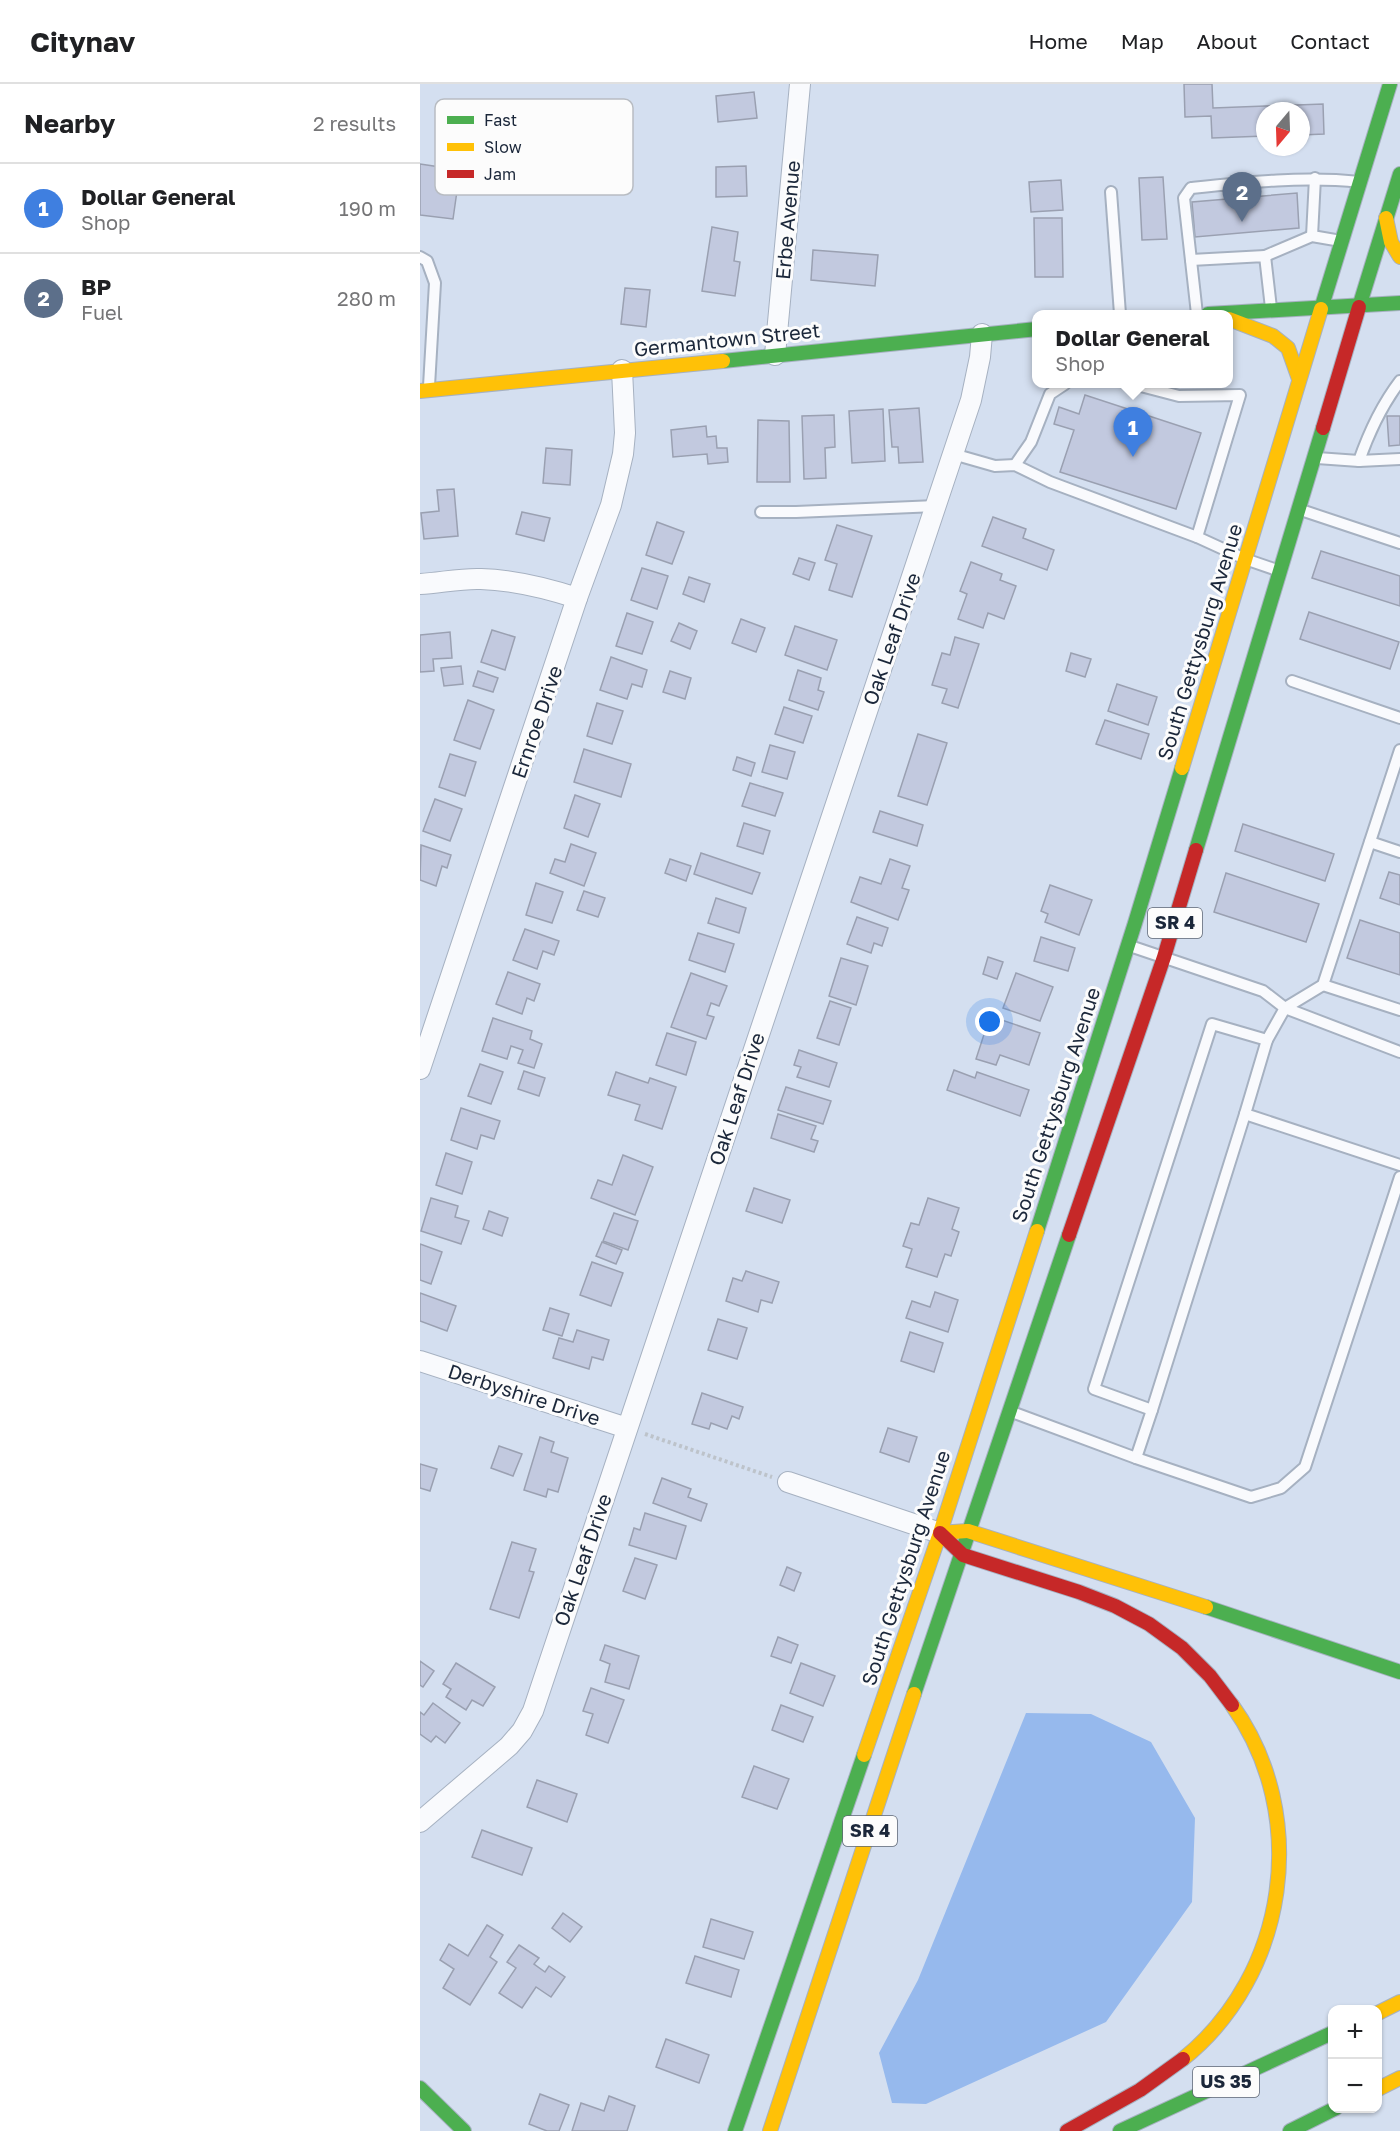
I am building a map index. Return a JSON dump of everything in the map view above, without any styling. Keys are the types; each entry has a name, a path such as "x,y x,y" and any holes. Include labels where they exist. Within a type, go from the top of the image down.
{"main road":[{"name":"South Gettysburg Avenue","path":"735,2131 940,1533 1127,945 1390,84"},
{"path":"1359,307 1392,212 1400,174"},
{"path":"1392,212 1391,242 1400,257"},
{"path":"1233,313 1400,303"},
{"name":"SR 4","path":"770,2131 960,1554 1164,957 1359,307"},
{"path":"1233,321 1273,336 1288,348 1299,379"},
{"name":"Germantown Street","path":"424,391 1032,329"},
{"path":"940,1533 968,1531 1224,1612 1400,1672"},
{"path":"940,1533 960,1554 1106,1603 1148,1624 1177,1644 1218,1684 1235,1708 1255,1743 1274,1800 1279,1837 1277,1899 1270,1928 1259,1957 1241,1993 1207,2038 1177,2065 1149,2086 1067,2131"},
{"path":"1382,2011 1400,2002"},
{"name":"US 35","path":"1120,2131 1328,2035"},
{"path":"1382,2086 1400,2078"},
{"path":"420,2088 464,2131"},
{"path":"1290,2131 1328,2113"}],"street":[{"name":"Erbe Avenue","path":"775,355 800,84"},
{"name":"Oak Leaf Drive","path":"420,1822 509,1746 522,1731 533,1711 953,454 976,380 982,334"},
{"name":"Ernroe Drive","path":"420,1069 620,474 624,433 622,370"},
{"path":"420,584 479,579 511,581 578,598"},
{"name":"Derbyshire Drive","path":"420,1361 627,1428"},
{"path":"788,1482 940,1533"}],"lane":[{"path":"1196,310 1184,198 1191,188 1290,178 1360,182"},
{"path":"1312,236 1315,178"},
{"path":"1111,192 1120,310"},
{"path":"1191,260 1265,256 1312,236 1341,242"},
{"path":"1265,256 1271,311"},
{"path":"420,257 427,261 435,282 424,391"},
{"path":"1359,461 1370,429 1400,381"},
{"path":"1015,465 1031,442 1050,394 1059,388"},
{"path":"1148,388 1179,396 1240,395 1197,537"},
{"path":"953,454 995,466 1015,465 1050,482 1281,571"},
{"path":"1314,458 1359,461 1400,459"},
{"path":"761,512 936,506"},
{"path":"1299,509 1400,543"},
{"path":"1292,681 1400,718"},
{"path":"1136,1458 1267,1040 1285,1008 1323,985 1400,750"},
{"path":"1370,842 1400,852"},
{"path":"1127,945 1263,991 1285,1008 1400,1052"},
{"path":"1323,985 1400,1010"},
{"path":"1152,1410 1094,1389 1212,1024 1267,1040"},
{"path":"1245,1114 1400,1165"},
{"path":"1009,1411 1251,1497 1281,1488 1305,1467 1400,1177"}],"path":[{"path":"627,1428 788,1482"}],"water":[{"path":"1026,1713 1091,1714 1151,1742 1195,1818 1192,1902 1106,2022 926,2104 892,2103 879,2053 918,1980"}],"building":[{"path":"1184,84 1212,84 1213,108 1256,106 1256,136 1212,138 1211,116 1185,117"},
{"path":"754,92 757,118 718,122 716,96"},
{"path":"1310,104 1323,104 1324,134 1310,135"},
{"path":"420,164 435,166 435,195 456,195 453,219 420,215"},
{"path":"746,166 747,196 716,197 716,167"},
{"path":"1163,177 1167,239 1142,240 1139,178"},
{"path":"1061,180 1063,210 1031,212 1029,182"},
{"path":"1297,193 1299,228 1195,237 1192,202"},
{"path":"1034,218 1062,218 1063,277 1035,277"},
{"path":"712,227 738,232 734,261 740,262 735,296 702,291"},
{"path":"813,250 878,255 875,286 811,280"},
{"path":"625,288 650,290 646,327 621,324"},
{"path":"1085,395 1201,433 1176,509 1060,472 1074,430 1054,424 1059,407 1079,414"},
{"path":"919,408 923,462 899,463 898,447 892,447 889,410"},
{"path":"883,409 885,461 852,463 849,411"},
{"path":"834,415 835,447 825,448 826,478 804,479 802,416"},
{"path":"1387,416 1400,416 1400,445 1389,446"},
{"path":"758,420 789,421 790,482 757,482"},
{"path":"706,426 707,437 716,436 717,448 727,448 728,462 708,464 707,454 673,457 671,430"},
{"path":"546,448 572,450 570,485 543,483"},
{"path":"454,489 458,536 424,539 421,513 439,511 437,490"},
{"path":"522,512 550,518 544,541 516,534"},
{"path":"993,517 1026,529 1023,538 1054,550 1047,570 982,546"},
{"path":"657,522 684,532 672,564 646,555"},
{"path":"837,525 872,536 852,597 829,590 837,564 825,560"},
{"path":"1321,551 1400,576 1400,606 1312,578"},
{"path":"799,558 815,563 809,580 793,574"},
{"path":"971,562 1002,574 1000,580 1016,586 1004,619 988,613 983,628 958,619 967,594 960,591"},
{"path":"642,568 668,576 657,609 631,600"},
{"path":"689,577 710,584 704,602 683,594"},
{"path":"1309,612 1399,642 1390,669 1300,639"},
{"path":"627,613 653,622 642,654 616,646"},
{"path":"741,619 765,628 756,652 732,643"},
{"path":"679,623 697,631 690,649 671,641"},
{"path":"795,626 837,640 827,670 785,655"},
{"path":"492,630 515,637 505,670 481,662"},
{"path":"450,632 452,658 433,659 434,671 420,672 420,635"},
{"path":"955,637 979,644 958,708 942,703 947,689 932,685 942,653 950,655"},
{"path":"1071,653 1091,659 1085,677 1066,671"},
{"path":"611,657 647,670 642,687 632,684 627,699 600,690"},
{"path":"461,666 463,684 444,686 441,668"},
{"path":"798,670 821,678 818,690 824,692 818,710 789,700"},
{"path":"478,671 498,678 493,692 473,686"},
{"path":"670,671 691,678 685,699 663,692"},
{"path":"1117,684 1157,697 1148,725 1108,711"},
{"path":"468,700 494,710 480,749 454,740"},
{"path":"597,703 623,711 612,744 587,736"},
{"path":"784,707 812,716 803,743 775,734"},
{"path":"1105,720 1149,734 1141,759 1096,744"},
{"path":"918,734 947,743 927,805 898,796"},
{"path":"770,745 795,752 787,779 762,772"},
{"path":"584,749 631,764 621,797 574,782"},
{"path":"450,754 476,762 465,796 439,787"},
{"path":"737,757 755,763 751,776 733,770"},
{"path":"750,783 783,793 775,816 742,806"},
{"path":"575,795 600,804 588,837 564,828"},
{"path":"435,799 462,809 450,841 423,831"},
{"path":"880,811 923,825 917,846 873,832"},
{"path":"744,823 770,831 763,854 737,846"},
{"path":"1243,824 1334,854 1325,881 1235,851"},
{"path":"571,844 596,853 584,886 550,873 555,859 565,862"},
{"path":"421,845 451,855 447,868 442,866 436,886 420,880"},
{"path":"701,853 760,873 752,894 694,874"},
{"path":"670,859 691,866 686,881 665,873"},
{"path":"890,859 910,866 902,888 909,890 898,920 851,902 860,877 881,884"},
{"path":"1389,872 1400,875 1400,905 1380,898"},
{"path":"1226,873 1319,904 1306,942 1214,912"},
{"path":"536,883 563,892 552,923 526,915"},
{"path":"1050,885 1092,900 1079,935 1045,922 1048,914 1041,911"},
{"path":"584,891 605,898 598,917 577,910"},
{"path":"716,898 746,908 739,933 708,923"},
{"path":"857,917 888,928 882,946 874,943 871,953 847,944"},
{"path":"1360,920 1400,933 1400,975 1347,958"},
{"path":"525,929 559,941 554,955 543,951 537,969 513,960"},
{"path":"698,933 734,944 725,972 689,960"},
{"path":"1041,937 1075,948 1068,971 1034,961"},
{"path":"988,957 1003,962 997,979 983,974"},
{"path":"841,958 868,966 856,1005 829,996"},
{"path":"508,972 540,984 534,1001 527,998 522,1014 496,1004"},
{"path":"691,973 727,986 719,1006 711,1003 707,1015 714,1017 706,1039 671,1027"},
{"path":"1016,973 1053,987 1040,1021 1003,1008"},
{"path":"830,1001 851,1008 839,1045 817,1038"},
{"path":"990,1016 1040,1033 1029,1065 1000,1055 996,1065 976,1059"},
{"path":"493,1018 532,1031 530,1039 542,1044 534,1068 518,1063 523,1050 511,1046 507,1059 482,1051"},
{"path":"667,1033 696,1042 686,1075 656,1065"},
{"path":"799,1050 837,1063 829,1087 797,1077 801,1067 794,1065"},
{"path":"480,1064 503,1072 491,1104 468,1096"},
{"path":"954,1070 975,1078 977,1072 1029,1090 1020,1116 947,1090"},
{"path":"524,1071 545,1078 539,1096 518,1089"},
{"path":"616,1072 648,1083 650,1078 676,1087 662,1129 635,1120 640,1105 608,1095"},
{"path":"786,1087 831,1101 823,1124 778,1110"},
{"path":"461,1108 500,1121 494,1139 481,1135 477,1149 451,1140"},
{"path":"778,1114 816,1126 811,1139 818,1141 814,1152 771,1138"},
{"path":"446,1153 472,1162 462,1194 436,1185"},
{"path":"623,1155 653,1167 635,1215 591,1198 598,1180 612,1185"},
{"path":"754,1188 790,1200 782,1223 746,1211"},
{"path":"431,1198 458,1206 455,1217 469,1221 461,1244 421,1231"},
{"path":"928,1198 959,1208 952,1229 959,1232 951,1256 945,1254 937,1277 906,1267 912,1249 903,1246 911,1223 919,1225"},
{"path":"489,1211 508,1218 502,1236 483,1229"},
{"path":"614,1213 638,1221 628,1250 603,1241"},
{"path":"602,1242 622,1250 616,1264 596,1256"},
{"path":"420,1244 442,1252 431,1284 420,1280"},
{"path":"592,1262 623,1273 611,1306 580,1295"},
{"path":"746,1271 779,1282 772,1303 761,1300 758,1312 726,1301 733,1278 742,1281"},
{"path":"935,1292 958,1300 948,1332 906,1318 912,1301 930,1307"},
{"path":"420,1293 456,1306 447,1331 420,1321"},
{"path":"550,1308 569,1314 562,1336 543,1330"},
{"path":"718,1319 747,1328 737,1359 708,1350"},
{"path":"577,1330 609,1340 603,1360 592,1357 589,1369 553,1358 559,1338 573,1342"},
{"path":"910,1332 943,1343 934,1372 901,1361"},
{"path":"702,1393 743,1407 739,1419 732,1416 727,1429 711,1423 709,1429 692,1424"},
{"path":"888,1428 917,1437 909,1462 880,1452"},
{"path":"540,1437 554,1442 551,1452 568,1458 558,1492 548,1489 546,1497 524,1490"},
{"path":"499,1446 522,1454 513,1476 491,1468"},
{"path":"420,1464 437,1469 430,1491 420,1488"},
{"path":"662,1478 691,1489 688,1497 707,1504 701,1521 653,1503"},
{"path":"645,1513 686,1526 676,1559 629,1545 634,1528 640,1530"},
{"path":"512,1542 536,1549 529,1571 534,1572 519,1618 490,1609"},
{"path":"635,1558 657,1565 645,1599 623,1591"},
{"path":"787,1567 801,1573 794,1591 780,1585"},
{"path":"778,1637 798,1645 791,1663 771,1656"},
{"path":"605,1645 639,1656 629,1689 605,1682 610,1664 600,1660"},
{"path":"420,1661 434,1671 423,1687 420,1685"},
{"path":"456,1663 495,1687 483,1706 472,1700 466,1710 446,1697 451,1689 443,1684"},
{"path":"801,1663 835,1676 823,1706 790,1693"},
{"path":"591,1688 624,1700 608,1743 586,1735 593,1714 583,1711"},
{"path":"433,1703 460,1723 445,1743 436,1736 431,1742 420,1734 420,1712 424,1715"},
{"path":"781,1705 813,1717 803,1742 772,1730"},
{"path":"754,1766 789,1779 777,1809 742,1797"},
{"path":"537,1780 577,1794 567,1822 527,1807"},
{"path":"482,1830 532,1848 522,1875 472,1857"},
{"path":"563,1913 582,1927 570,1942 552,1928"},
{"path":"711,1919 753,1932 744,1959 703,1947"},
{"path":"487,1925 503,1935 490,1957 497,1962 470,2005 443,1988 454,1969 440,1960 449,1944 468,1956"},
{"path":"519,1945 539,1958 534,1964 545,1972 549,1966 565,1977 551,1997 536,1987 522,2008 499,1993 516,1968 507,1962"},
{"path":"695,1956 739,1970 731,1997 686,1983"},
{"path":"666,2039 709,2055 699,2083 656,2067"},
{"path":"540,2094 569,2105 559,2131 547,2131 529,2124"},
{"path":"609,2096 635,2106 627,2131 572,2131 581,2103 604,2111"}],"traffic: fast":[{"path":"1321,309 1390,84"},
{"path":"1359,307 1400,174"},
{"path":"1233,313 1400,303"},
{"path":"723,361 1032,330"},
{"path":"1196,850 1323,428"},
{"path":"1037,1231 1182,768"},
{"path":"914,1694 1069,1235"},
{"path":"1206,1607 1400,1672"},
{"path":"735,2131 864,1755"},
{"path":"1120,2131 1328,2035"},
{"path":"420,2088 464,2131"},
{"path":"1290,2131 1328,2112"}],"traffic: slow":[{"path":"1386,218 1391,242 1400,257"},
{"path":"1182,768 1321,309"},
{"path":"1233,321 1273,336 1288,348 1299,379"},
{"path":"420,391 723,361"},
{"path":"967,1531 940,1533 1037,1231"},
{"path":"968,1531 1206,1607"},
{"path":"864,1755 940,1533"},
{"path":"770,2131 914,1694"},
{"path":"1183,2059 1218,2024 1246,1984 1265,1939 1276,1892 1279,1843 1272,1795 1257,1748 1232,1705"},
{"path":"1382,2011 1400,2002"},
{"path":"1382,2087 1400,2078"}],"traffic: jam":[{"path":"1323,428 1359,307"},
{"path":"1069,1235 1164,957 1196,850"},
{"path":"940,1533 963,1555 1079,1592 1115,1606 1149,1624 1182,1648 1210,1676 1232,1705"},
{"path":"1067,2131 1140,2090 1183,2059"}],"place":[{"name":"BP","path":"1242,222"},
{"name":"Dollar General","path":"1133,457"}]}
